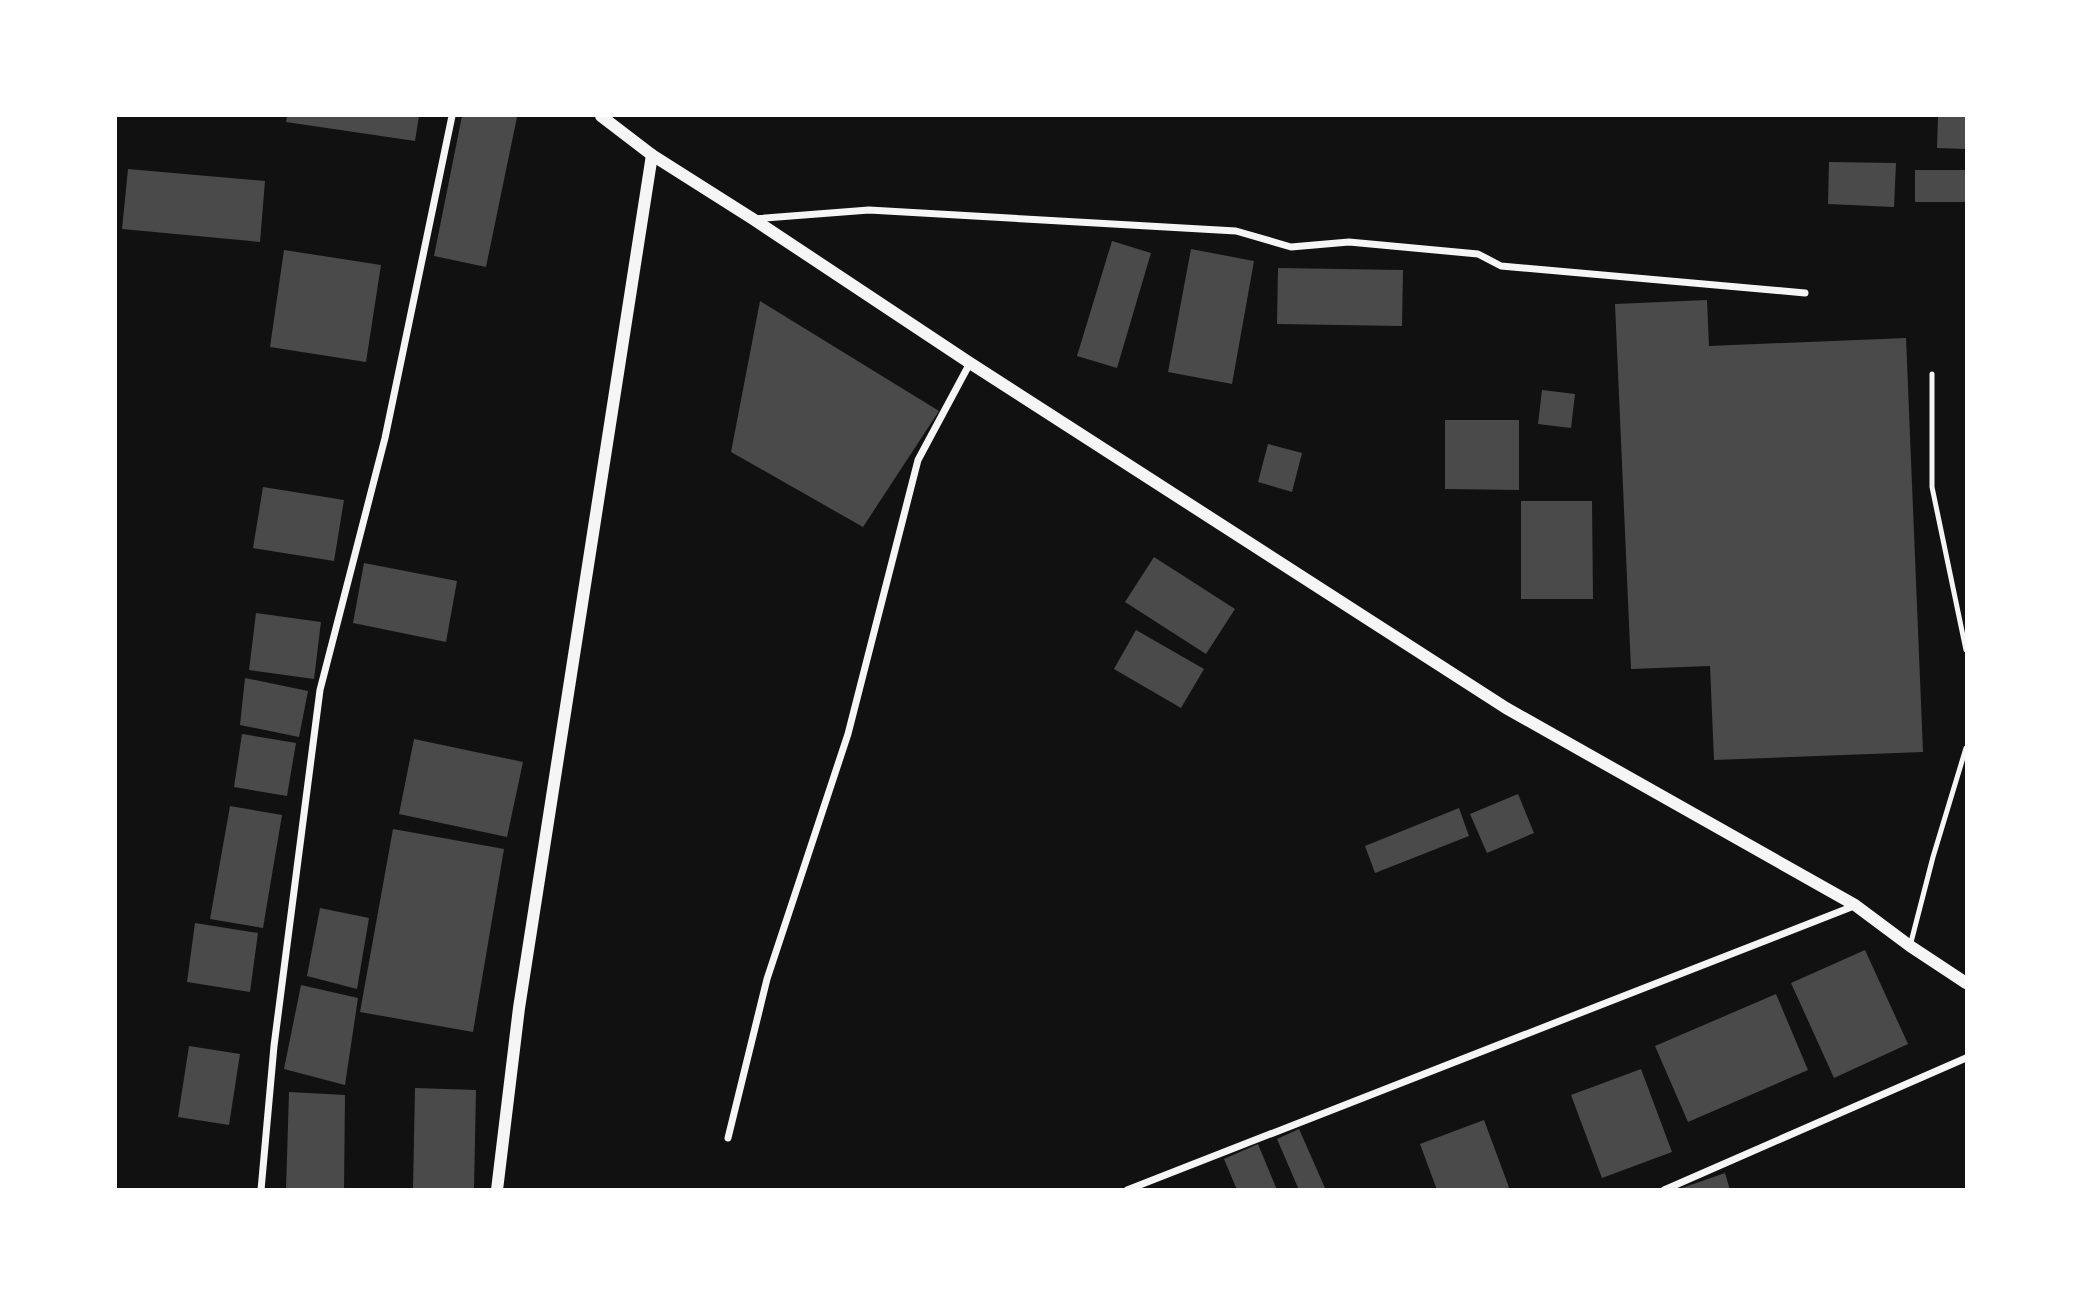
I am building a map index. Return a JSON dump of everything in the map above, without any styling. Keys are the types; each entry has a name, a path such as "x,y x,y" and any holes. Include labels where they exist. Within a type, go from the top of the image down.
{"street":[{"path":"261,1189 274,1046 320,690 385,438 452,116"},
{"path":"601,116 652,155 1506,708 1854,905 1966,983"},
{"path":"496,1189 519,1008 652,155"},
{"path":"753,219 869,210 1236,231 1291,247 1349,242 1478,254 1502,266 1805,293"},
{"path":"728,1138 767,979 848,734 918,460 970,363"},
{"path":"1127,1189 1854,905"},
{"path":"1664,1189 1966,1058"}],"lane":[{"path":"1932,374 1933,487 1966,650"},
{"path":"1910,946 1940,832 1966,748"}],"building":[{"path":"287,116 419,116 415,141 286,122"},
{"path":"462,116 517,117 486,267 434,256"},
{"path":"1938,116 1966,116 1966,149 1937,148"},
{"path":"1829,162 1896,163 1894,207 1828,204"},
{"path":"128,169 265,181 260,242 122,229"},
{"path":"1915,170 1966,170 1966,202 1915,202"},
{"path":"1112,241 1151,253 1117,368 1077,356"},
{"path":"1191,249 1254,261 1232,384 1168,372"},
{"path":"284,250 381,265 366,362 270,347"},
{"path":"1278,268 1403,270 1402,326 1277,324"},
{"path":"1707,300 1709,346 1906,338 1923,752 1714,760 1710,666 1631,669 1615,304"},
{"path":"760,301 939,411 863,527 731,452"},
{"path":"1542,390 1575,394 1571,428 1538,424"},
{"path":"1445,420 1519,420 1519,490 1445,489"},
{"path":"1268,444 1302,453 1292,492 1258,482"},
{"path":"263,487 344,500 334,561 253,548"},
{"path":"1521,501 1592,501 1593,599 1521,599"},
{"path":"1154,557 1235,609 1206,654 1125,602"},
{"path":"364,563 457,581 446,642 353,623"},
{"path":"256,613 321,622 314,679 249,670"},
{"path":"1136,630 1204,669 1181,708 1114,669"},
{"path":"245,678 308,691 299,737 240,725"},
{"path":"242,734 296,743 287,796 234,787"},
{"path":"414,739 523,762 507,837 399,814"},
{"path":"1518,794 1534,833 1487,853 1470,814"},
{"path":"230,806 282,815 263,928 210,919"},
{"path":"1459,808 1469,836 1375,873 1365,846"},
{"path":"393,829 504,849 473,1032 360,1012"},
{"path":"320,908 369,918 357,989 307,976"},
{"path":"195,923 258,933 250,992 187,982"},
{"path":"1865,950 1908,1044 1834,1078 1791,983"},
{"path":"301,985 358,998 345,1085 284,1069"},
{"path":"1776,994 1808,1070 1688,1122 1655,1046"},
{"path":"189,1046 240,1054 229,1125 178,1117"},
{"path":"1641,1069 1672,1152 1602,1178 1571,1095"},
{"path":"415,1088 476,1090 474,1190 413,1189"},
{"path":"289,1092 345,1095 344,1190 286,1190"},
{"path":"1484,1120 1510,1190 1437,1190 1420,1144"},
{"path":"1299,1129 1325,1188 1321,1190 1299,1190 1277,1139"},
{"path":"1258,1144 1277,1190 1237,1190 1224,1159"},
{"path":"1725,1173 1730,1190 1679,1190 1679,1189"}]}
